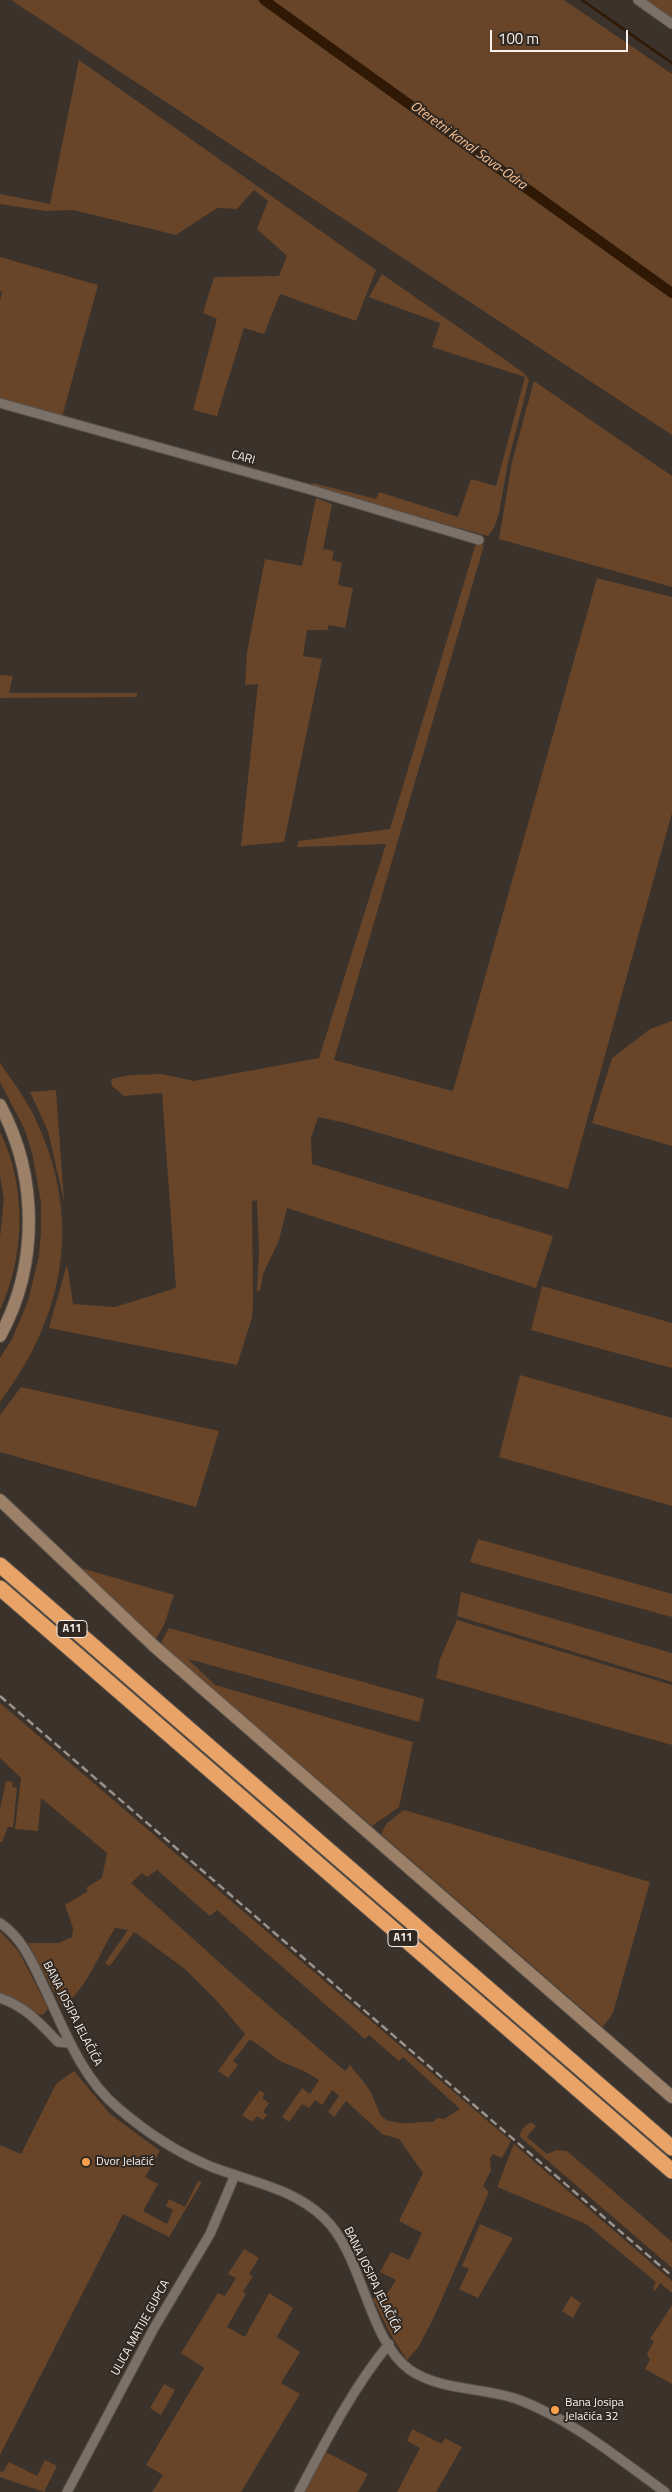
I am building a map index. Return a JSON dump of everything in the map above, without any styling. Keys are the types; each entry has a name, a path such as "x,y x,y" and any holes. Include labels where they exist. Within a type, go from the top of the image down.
{"highway":[{"name":"A11","path":"0,1565 672,2148"},
{"name":"A11","path":"0,1588 672,2171"}],"street":[{"path":"638,0 672,24"},
{"name":"CARI","path":"0,403 308,489 480,540"},
{"path":"0,1105 14,1136 21,1158 28,1194 30,1222 23,1277 13,1308 0,1336"},
{"path":"0,1500 154,1646 672,2097"},
{"name":"BANA JOSIPA JELAČIĆA","path":"0,1923 12,1932 25,1950 70,2043 88,2074 116,2107 172,2147 235,2175 300,2199 330,2224 346,2250 388,2344 408,2368 426,2379 503,2395 550,2415 599,2445 665,2492"},
{"path":"0,1998 16,2004 33,2016 58,2042 70,2043"},
{"name":"ULICA MATIJE GUPCA","path":"67,2492 154,2328 210,2234 235,2175"},
{"path":"299,2492 345,2408 374,2362 388,2344"}],"shaded area":[{"path":"11,0 564,0 672,74 672,435"},
{"path":"644,0 672,0 672,20"},
{"path":"79,60 376,270 356,321 280,294 264,334 244,328 217,416 193,410 217,319 203,313 214,277 279,276 287,256 257,229 268,201 254,190 237,209 217,208 176,235 73,210 46,211 0,204 0,194 50,204"},
{"path":"0,257 98,285 62,417 0,400 0,301 2,292 0,291"},
{"path":"382,274 524,373 529,380 508,462 499,513 494,528 488,536 312,487 313,483 376,499 379,492 458,517 471,479 496,486 525,377 432,347 440,323 369,297"},
{"path":"534,381 672,476 672,587 499,539 512,462"},
{"path":"316,498 332,504 323,549 334,551 332,560 342,563 338,585 353,588 345,628 329,625 327,630 307,630 303,656 322,659 284,842 241,846 258,684 245,685 247,652 265,559 302,566"},
{"path":"476,543 484,545 334,1060 453,1091 597,578 672,597 672,813 568,1189 346,1123 318,1117 311,1138 312,1164 553,1236 536,1288 287,1208 279,1240 263,1274 260,1291 257,1291 259,1250 257,1200 252,1201 252,1318 237,1365 49,1328 67,1264 73,1304 115,1307 176,1288 162,1093 124,1096 112,1086 111,1079 130,1075 162,1074 194,1081 319,1058 386,844 297,847 299,841 390,829"},
{"path":"0,675 13,676 9,693 138,693 136,697 0,698"},
{"path":"672,1021 672,1146 592,1123 612,1058 650,1029"},
{"path":"0,1063 33,1114 49,1152 58,1189 62,1226 60,1262 53,1298 40,1334 23,1368 0,1402 0,1358 12,1339 28,1301 39,1256 41,1202 32,1153 25,1130 0,1082"},
{"path":"56,1090 64,1201 48,1131 30,1092"},
{"path":"0,1132 9,1153 15,1175 20,1221 14,1267 0,1310 0,1238 4,1199 0,1176"},
{"path":"542,1286 672,1323 672,1368 531,1330"},
{"path":"520,1375 672,1418 672,1506 499,1457"},
{"path":"21,1387 219,1431 196,1507 0,1452 0,1415"},
{"path":"478,1539 672,1594 672,1617 470,1562"},
{"path":"81,1568 174,1595 164,1625 155,1640"},
{"path":"461,1592 672,1653 672,1682 457,1616"},
{"path":"457,1620 672,1685 672,1745 436,1678 440,1659"},
{"path":"169,1628 424,1699 419,1722 188,1659 215,1685 413,1742 399,1807 372,1826 160,1645"},
{"path":"0,1703 511,2141 502,2158 493,2154 490,2158 491,2171 483,2186 489,2192 433,2319 419,2346 407,2360 391,2335 373,2299 380,2294 385,2297 396,2280 380,2272 391,2252 409,2260 422,2233 399,2221 423,2173 399,2139 382,2134 346,2101 334,2117 328,2112 339,2096 332,2090 322,2105 315,2100 309,2108 302,2104 289,2122 282,2117 302,2088 310,2094 319,2080 280,2061 250,2039 233,2061 238,2065 228,2078 218,2071 245,2034 216,2000 185,1969 134,1932 110,1966 105,1963 128,1930 115,1928 86,1981 71,2000 62,2007 28,1943 59,1943 72,1937 73,1928 65,1905 88,1891 86,1888 102,1878 107,1853 41,1798 38,1831 15,1829 21,1778 0,1758","holes":["157,1870 210,1916 217,1910 365,2039 369,2035 399,2061 403,2057 460,2109 444,2119 437,2118 433,2122 402,2123 394,2122 381,2116 368,2088 350,2065 345,2071 239,1980 131,1883 142,1873 147,1877"]},
{"path":"6,1781 13,1782 12,1787 17,1788 13,1827 8,1827 2,1842 0,1842 0,1809"},
{"path":"404,1810 650,1882 613,2013 603,2027 381,1834 386,1824"},
{"path":"0,1931 19,1952 46,2004 48,2009 43,2015 35,2013 0,1994"},
{"path":"74,2071 110,2114 160,2151 145,2177 158,2184 143,2211 167,2224 173,2210 166,2206 169,2199 185,2207 198,2181 202,2182 169,2237 123,2214 0,2455 0,2145 21,2154 56,2084"},
{"path":"260,2090 265,2094 262,2098 269,2103 263,2112 267,2115 263,2120 257,2116 252,2122 242,2115"},
{"path":"531,2122 536,2126 527,2137 547,2154 557,2150 567,2151 672,2242 672,2268 519,2136 523,2128"},
{"path":"514,2144 672,2281 672,2293 660,2283 655,2291 653,2288 656,2282 586,2224 497,2187"},
{"path":"480,2224 513,2238 478,2298 459,2289 469,2269 462,2266"},
{"path":"244,2249 259,2258 249,2274 253,2276 243,2292 246,2294 227,2327 245,2337 269,2293 293,2308 277,2337 300,2352 281,2383 300,2394 241,2492 152,2492 163,2475 146,2465 204,2368 181,2353 218,2293 225,2296 236,2278 228,2274"},
{"path":"571,2296 581,2303 573,2318 562,2311"},
{"path":"672,2305 672,2384 645,2369 650,2360 647,2354 654,2341 650,2339"},
{"path":"164,2384 175,2390 161,2415 150,2408"},
{"path":"412,2429 442,2444 445,2438 462,2447 436,2492 397,2492 420,2448 407,2441"},
{"path":"324,2451 368,2474 358,2492 303,2492"},
{"path":"45,2460 57,2466 44,2492 0,2477 0,2471 3,2472 9,2462 37,2476"}],"waterway":[{"name":"Oteretni kanal Sava-Odra","path":"264,0 672,293"},
{"path":"582,0 672,63"}],"railway":[{"path":"0,1696 672,2276"}],"place":[{"name":"Dvor Jelačić","path":"86,2162"},
{"name":"Bana Josipa Jelačića 32","path":"555,2410"}]}
